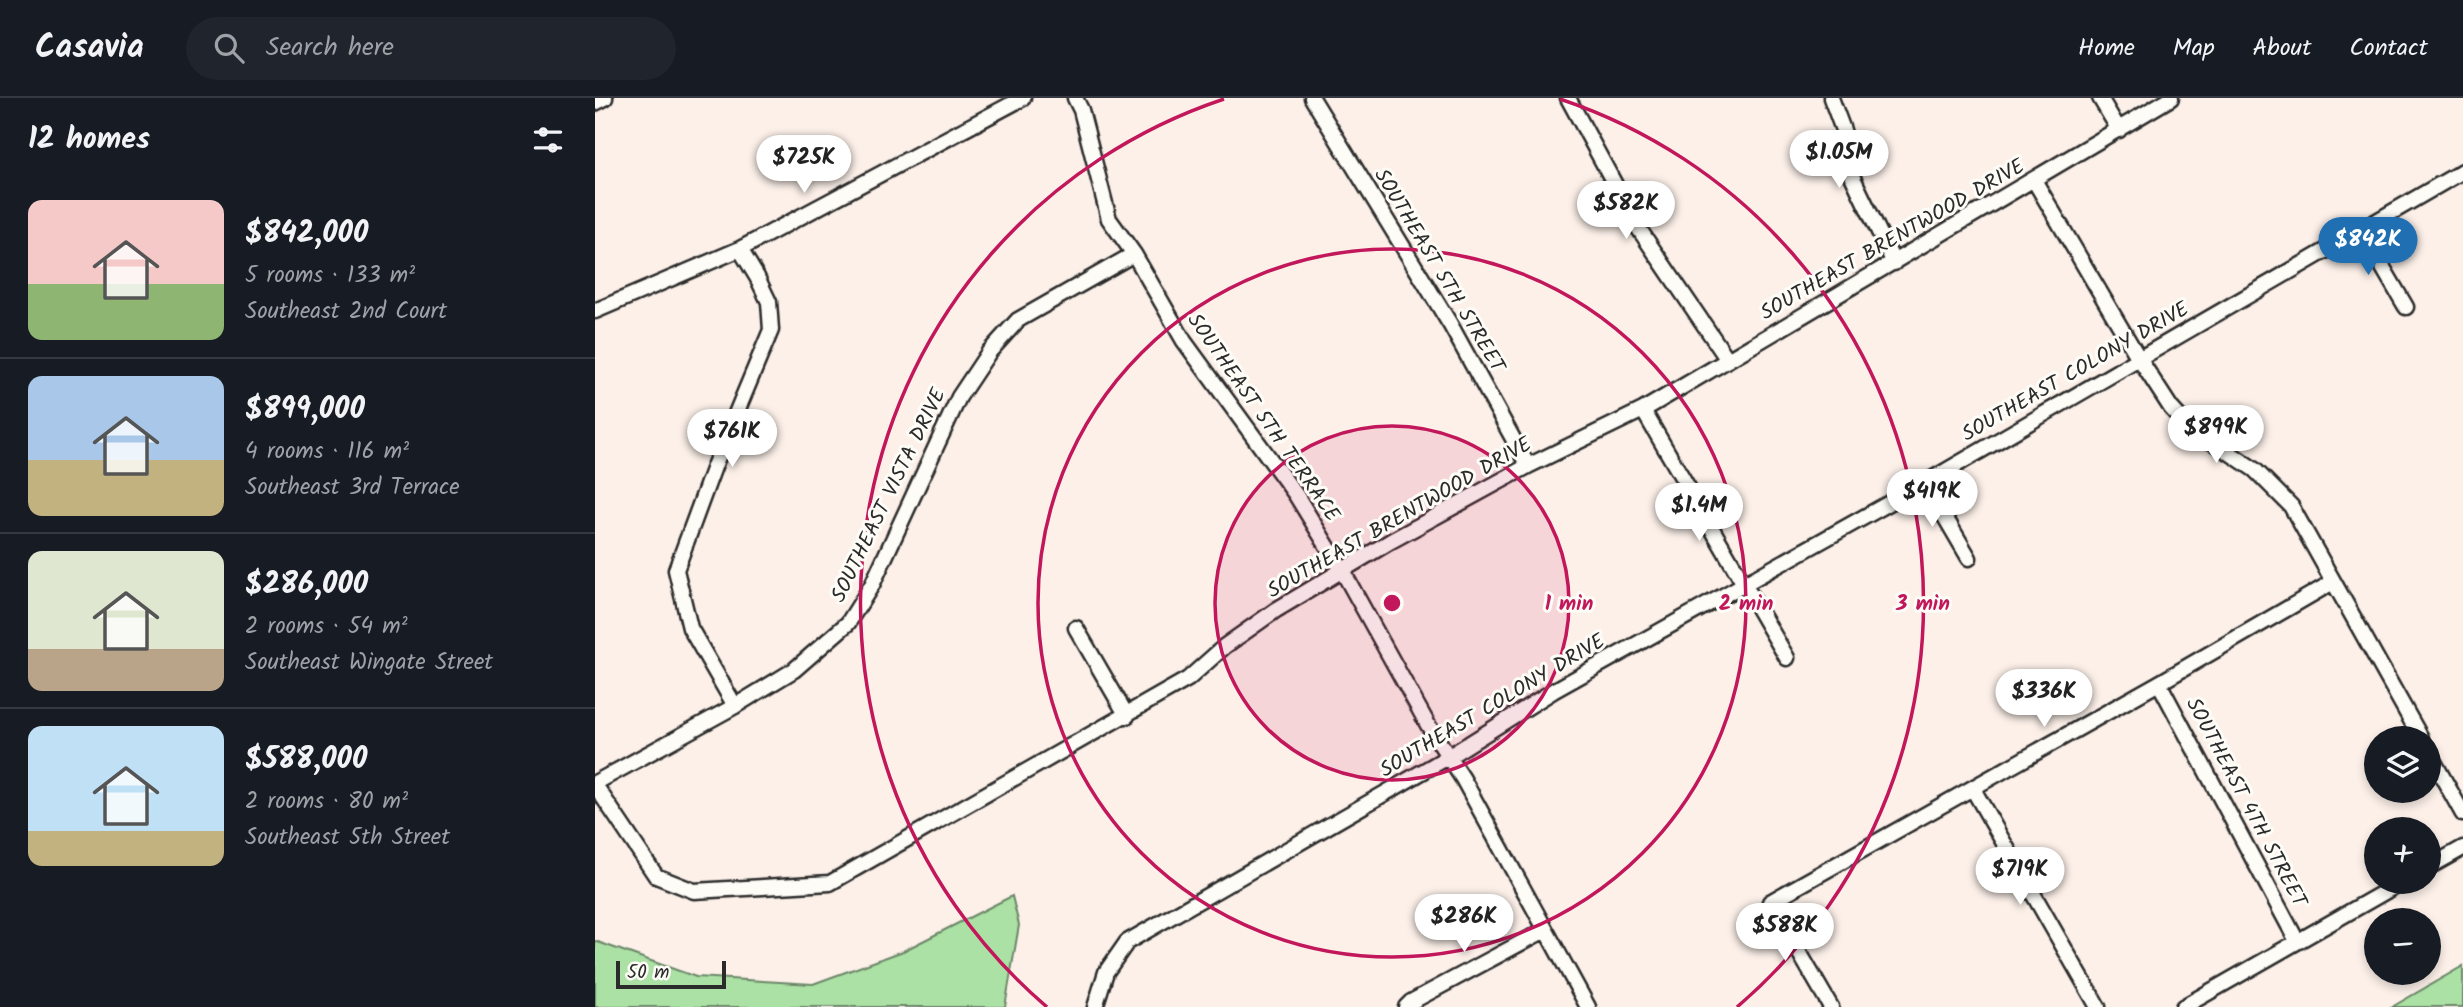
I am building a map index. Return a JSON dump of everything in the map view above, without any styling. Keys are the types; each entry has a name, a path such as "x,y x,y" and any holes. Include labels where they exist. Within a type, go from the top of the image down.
{"street":[{"path":"595,103 605,98"},
{"path":"595,311 740,249 1023,98"},
{"name":"SOUTHEAST 5TH TERRACE","path":"1075,98 1090,142 1109,219 1134,254 1184,341 1296,495 1342,570 1427,725 1463,779 1588,1007"},
{"name":"SOUTHEAST 5TH STREET","path":"1312,98 1450,324 1528,466"},
{"path":"1568,98 1639,229 1728,360"},
{"path":"1831,98 1843,130 1853,178 1894,263"},
{"path":"2100,98 2119,130"},
{"name":"SOUTHEAST BRENTWOOD DRIVE","path":"595,784 656,876 694,891 830,883 1188,679 1225,646 1276,610 1391,541 1528,466 1643,410 2171,98"},
{"name":"SOUTHEAST COLONY DRIVE","path":"1095,1007 1106,972 1127,942 1448,757 1553,691 1925,483 2138,357 2463,171"},
{"path":"2034,180 2171,408 2192,431 2255,470 2291,506 2414,726"},
{"path":"2361,230 2406,307"},
{"path":"735,706 690,628 676,570 715,464 771,330 769,302 740,249"},
{"name":"SOUTHEAST VISTA DRIVE","path":"595,784 794,670 848,623 872,585 959,397 989,352 1018,320 1134,254"},
{"path":"1643,410 1787,658"},
{"path":"1925,483 1969,558"},
{"path":"1831,1007 1770,902 2333,582"},
{"path":"1076,628 1126,716"},
{"name":"SOUTHEAST 4TH STREET","path":"2159,683 2297,940"},
{"path":"2441,775 2463,814"},
{"path":"1973,789 2098,1007"},
{"path":"2441,860 2463,848"},
{"path":"2183,1007 2380,894"},
{"path":"1406,1007 1545,930"}],"green space":[{"path":"1012,896 1019,925 1005,1007 595,1007 595,941 696,977 813,984 903,951"},
{"path":"2463,966 2463,1007 2392,1007 2430,985 2441,985 2441,979"}]}
